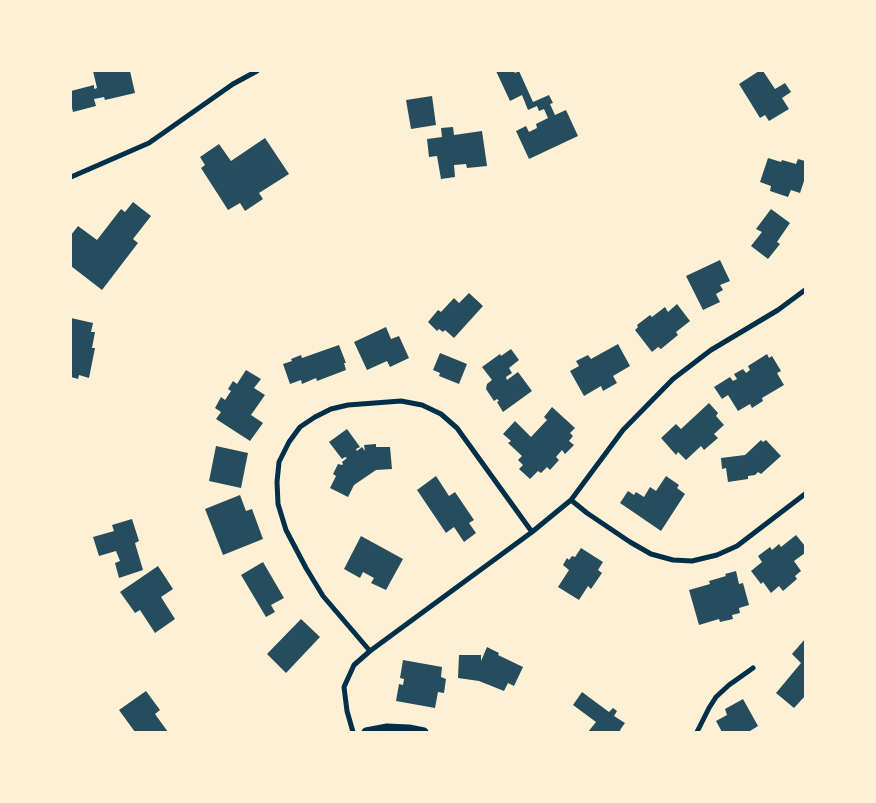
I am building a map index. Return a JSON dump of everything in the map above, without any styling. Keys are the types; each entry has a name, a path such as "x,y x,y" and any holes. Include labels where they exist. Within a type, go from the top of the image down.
{"street":[{"path":"71,177 150,143 233,84 257,71"},
{"path":"353,732 347,711 344,688 354,665 370,651 532,532 571,500 623,430 673,379 711,350 778,310 805,290"},
{"path":"370,651 323,596 286,530 278,504 277,482 279,462 289,442 300,427 331,409 401,401 422,405 441,414 457,428 532,532"},
{"path":"571,500 630,542 652,554 673,560 692,562 717,555 737,546 805,494"},
{"path":"696,732 716,697 729,684 753,668"},
{"path":"366,732 387,728 424,732"}],"building":[{"path":"93,71 130,71 135,93 105,100 104,97 94,99 96,106 73,112 71,91 94,85 94,89 97,88"},
{"path":"496,71 514,71 515,73 519,71 533,102 549,95 553,103 550,104 555,115 566,110 578,136 529,159 516,131 526,126 529,132 537,128 536,124 548,118 544,109 539,111 537,106 528,110 522,95 510,101"},
{"path":"759,71 763,71 775,89 785,83 791,92 782,98 789,109 769,121 765,115 760,118 739,84"},
{"path":"432,96 436,125 411,129 406,100"},
{"path":"453,127 454,135 482,131 487,166 467,168 466,164 454,165 455,177 441,179 437,156 429,157 427,139 442,137 441,128"},
{"path":"265,138 289,174 259,193 263,199 245,211 240,203 228,210 201,168 205,165 200,157 219,144 231,161"},
{"path":"768,158 796,164 798,159 805,161 805,178 800,193 791,190 788,197 770,191 771,186 760,182"},
{"path":"133,202 151,216 133,239 138,243 102,290 71,266 71,235 78,226 97,240 121,209 125,212"},
{"path":"771,209 790,223 777,242 780,244 768,259 751,246 762,232 756,229"},
{"path":"720,260 730,281 720,285 723,290 716,294 720,302 703,310 686,276"},
{"path":"469,293 483,306 454,338 445,330 443,332 439,329 437,331 428,322 438,310 441,312 454,298 459,303"},
{"path":"677,304 690,321 676,332 678,335 661,349 658,347 652,352 635,330 638,327 637,325 665,307 668,312"},
{"path":"71,318 93,323 91,332 95,332 92,348 95,348 89,378 79,375 78,379 71,377"},
{"path":"386,327 391,339 399,336 409,358 390,367 387,361 367,370 354,342"},
{"path":"618,344 630,366 613,376 617,383 603,391 601,386 584,396 570,371 579,366 576,361 588,355 591,359"},
{"path":"339,345 346,363 344,363 346,370 317,381 316,378 302,384 301,380 290,384 283,364 301,355 302,358"},
{"path":"511,349 519,360 509,368 512,373 506,377 507,380 518,372 532,391 503,412 497,402 499,401 497,399 494,401 486,389 487,384 492,380 482,367 500,354 501,356"},
{"path":"440,353 467,364 459,384 439,376 440,373 433,370"},
{"path":"767,354 769,358 772,356 781,371 777,373 784,385 762,398 763,401 752,408 750,404 738,411 728,395 722,399 714,387 730,377 733,381 737,379 734,374 743,369 746,373 750,370 748,366"},
{"path":"246,370 261,379 254,388 265,395 251,415 263,423 250,441 216,419 221,412 215,408 221,397 225,400 231,391 228,389 233,381 237,384"},
{"path":"709,403 718,413 716,416 724,425 714,434 718,438 704,450 701,446 686,460 678,452 676,455 661,438 676,424 681,429"},
{"path":"552,407 575,428 570,433 573,436 569,441 574,445 565,454 562,450 556,457 559,460 550,470 547,467 541,473 538,471 530,479 519,469 523,465 518,460 522,456 508,443 511,441 503,434 515,421 531,437 547,420 544,417"},
{"path":"347,429 360,447 356,449 357,451 362,447 365,451 364,445 376,444 376,447 390,447 392,469 376,470 354,485 348,497 330,488 336,476 333,474 338,464 342,465 342,462 347,458 342,459 329,442"},
{"path":"761,440 763,442 766,440 781,456 761,474 758,472 755,475 748,476 748,479 728,482 726,468 722,469 721,458 745,455"},
{"path":"216,446 248,453 241,488 209,481"},
{"path":"436,476 449,496 455,492 474,520 469,523 476,533 464,542 454,527 446,533 417,490"},
{"path":"666,476 679,485 677,488 685,494 661,531 620,503 628,491 634,495 636,492 644,497 650,487 656,491"},
{"path":"240,495 246,511 252,509 263,539 223,555 205,509"},
{"path":"132,519 139,541 135,543 143,570 119,578 115,563 120,561 116,551 99,556 93,537 114,531 112,525"},
{"path":"796,535 805,546 805,553 794,561 801,571 795,576 797,579 783,591 779,586 771,593 751,571 762,562 758,556 770,547 772,550 779,544 781,547"},
{"path":"361,536 403,559 386,590 371,583 374,578 363,572 360,578 344,569"},
{"path":"581,548 603,562 598,570 602,573 591,589 588,586 579,600 558,587 569,570 563,565 567,558 569,560 572,556 575,557"},
{"path":"263,562 284,598 271,605 275,612 266,617 241,575"},
{"path":"158,566 173,589 161,597 175,619 155,633 140,610 135,613 120,592"},
{"path":"736,571 739,584 743,583 749,605 739,608 740,613 732,615 733,619 720,622 719,619 699,625 689,590 710,584 709,581"},
{"path":"301,619 320,637 286,673 267,654"},
{"path":"805,639 805,696 794,708 776,693 801,663 792,654"},
{"path":"487,647 499,653 498,655 523,667 514,686 508,683 504,691 479,681 458,678 459,655 481,655 481,661"},
{"path":"403,660 442,667 441,677 446,679 444,693 438,692 435,708 396,701 399,684 403,685 404,679 400,678"},
{"path":"146,691 160,710 155,714 168,732 135,732 119,710"},
{"path":"582,692 609,712 613,708 617,711 614,716 625,723 620,730 621,732 588,732 596,722 573,705"},
{"path":"743,699 758,726 750,732 722,732 716,721 727,715 725,709"}]}
